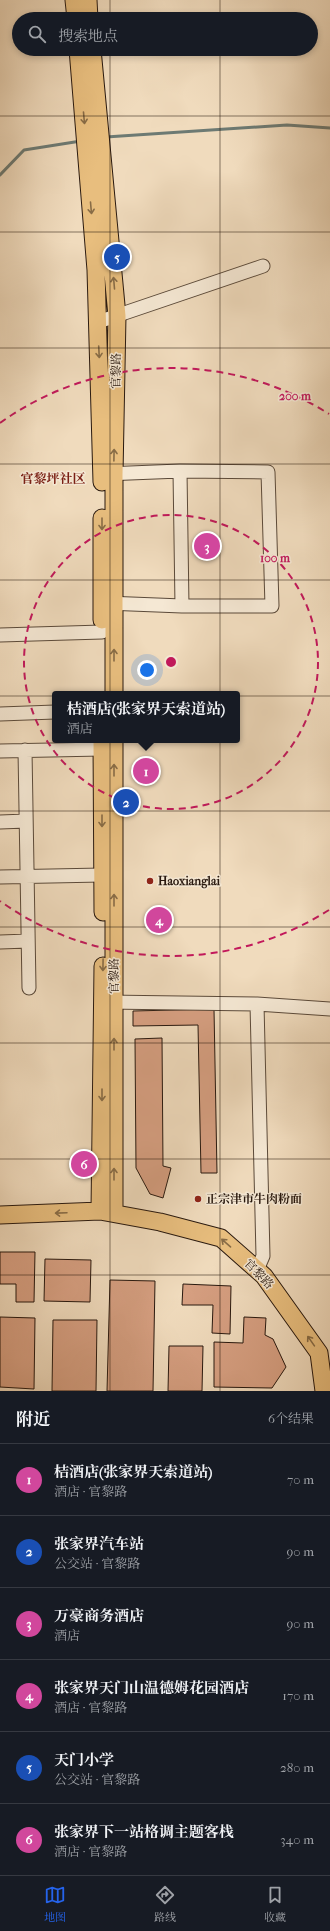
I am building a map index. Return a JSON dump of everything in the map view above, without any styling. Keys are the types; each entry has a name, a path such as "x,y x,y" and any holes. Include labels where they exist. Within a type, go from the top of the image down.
{"main road":[{"path":"74,0 75,12"},
{"path":"88,0 89,12"},
{"name":"官黎路","path":"80,56 88,80"},
{"name":"官黎路","path":"91,56 88,80 96,169 117,316 108,474 108,603 114,691"},
{"name":"官黎路","path":"96,169 96,270 98,322 108,474"},
{"name":"官黎路","path":"102,691 102,632 108,603"},
{"name":"官黎路","path":"106,743 102,875 108,1002"},
{"name":"官黎路","path":"106,743 108,1002 107,1212"},
{"name":"官黎路","path":"0,1215 107,1212 160,1222 221,1238 264,1276 319,1353 324,1391"}],"street":[{"path":"98,322 263,266"},
{"path":"180,471 182,606"},
{"path":"108,474 180,471 268,472 272,606 182,606 108,603"},
{"path":"0,635 102,632"},
{"path":"0,714 52,712"},
{"path":"0,751 106,743"},
{"path":"25,750 29,988"},
{"path":"0,822 26,821"},
{"path":"0,877 102,875"},
{"path":"0,942 28,941"},
{"path":"108,1002 257,1004 330,1009"},
{"path":"257,1004 263,1256 257,1270"}],"building":[{"path":"214,1009 217,1173 201,1173 198,1025 133,1026 133,1011"},
{"path":"162,1038 163,1166 171,1168 163,1198 150,1194 136,1168 135,1039"},
{"path":"0,1252 35,1252 34,1302 16,1302 16,1284 0,1284"},
{"path":"45,1259 91,1260 90,1302 44,1301"},
{"path":"110,1280 155,1281 153,1391 107,1391"},
{"path":"183,1284 231,1286 230,1334 212,1333 213,1305 182,1305"},
{"path":"0,1317 35,1318 34,1389 0,1387"},
{"path":"244,1317 266,1318 265,1335 273,1339 286,1367 272,1388 214,1387 214,1342 243,1343"},
{"path":"53,1320 97,1320 96,1391 52,1391"},
{"path":"169,1346 203,1346 202,1391 168,1391"}],"waterway":[{"path":"106,137 287,125 330,128"},
{"path":"0,175 24,150 81,141"}],"place":[{"name":"天门小学","path":"117,257"},
{"name":"万豪商务酒店","path":"207,546"},
{"name":"桔酒店(张家界天索道站)","path":"146,771"},
{"name":"张家界汽车站","path":"126,802"},
{"name":"Haoxianglai","path":"150,881"},
{"name":"张家界天门山温德姆花园酒店","path":"159,920"},
{"name":"张家界下一站格调主题客栈","path":"84,1164"},
{"name":"正宗津市牛肉粉面","path":"198,1199"}],"district":[{"name":"官黎坪社区","path":"53,478"}]}
